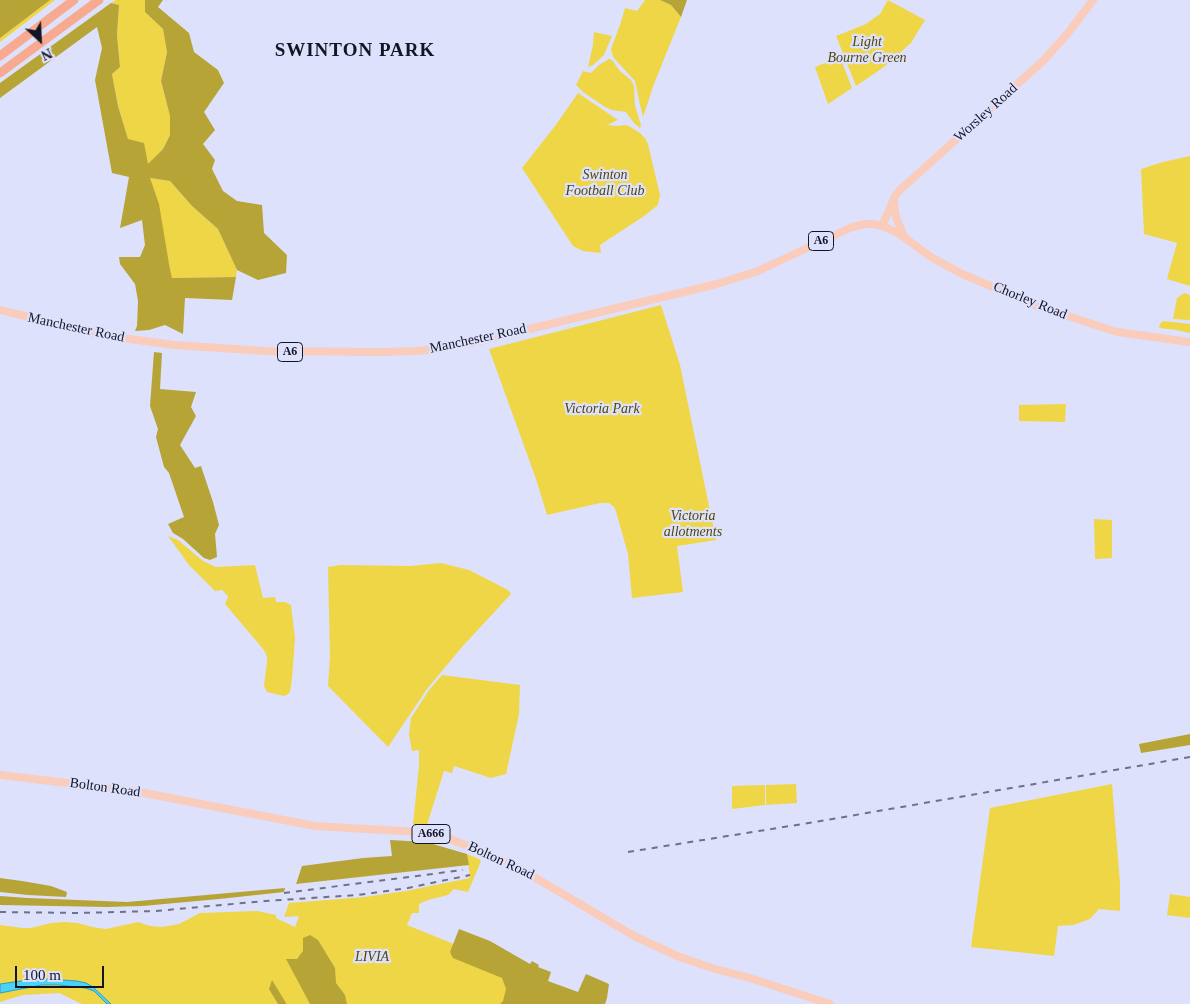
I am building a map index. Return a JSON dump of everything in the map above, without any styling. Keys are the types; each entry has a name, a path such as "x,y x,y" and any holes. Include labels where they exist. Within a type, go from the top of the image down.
{"highway":[{"path":"0,56 74,0"},
{"path":"0,73 92,3 99,0"}],"main road":[{"name":"Worsley Road","path":"882,226 895,196 1044,60 1068,33 1093,0"},
{"path":"895,196 894,208 896,217 906,237"},
{"name":"Manchester Road","path":"0,310 100,335 174,346 265,352 416,351 471,343 716,284 758,271 852,227 866,224 882,226"},
{"name":"Chorley Road","path":"882,226 906,237 931,257 960,272 1046,309 1117,332 1190,342"},
{"name":"Bolton Road","path":"0,775 134,791 315,826 419,832 450,839 519,868 634,936 677,956 830,1004"}],"green space":[{"path":"0,0 55,0 0,42"},
{"path":"116,0 145,0 145,12 163,29 167,52 161,81 170,116 170,135 163,149 148,165 128,139 118,106 112,74 120,67 117,35 119,5 111,3"},
{"path":"645,0 660,0 671,5 681,17 643,117 635,81 613,57 611,49 625,8 637,11"},
{"name":"Light Bourne Green","path":"888,0 925,20 911,43 884,67 856,86 836,36 866,24 880,14"},
{"path":"594,32 612,36 604,55 588,67 593,45"},
{"path":"840,57 852,88 828,104 815,67"},
{"path":"609,59 631,80 634,86 635,106 641,125 640,128 626,112 605,107 576,85 583,71 591,73"},
{"name":"Swinton Football Club","path":"578,93 618,120 607,125 629,126 645,138 660,195 658,205 600,245 601,253 583,251 573,246 522,168"},
{"path":"1190,156 1190,286 1167,279 1177,243 1144,234 1141,169"},
{"path":"149,178 170,181 192,206 218,229 237,270 236,277 172,278"},
{"path":"1184,293 1190,295 1190,320 1173,319 1177,298"},
{"name":"Victoria Park","path":"661,305 680,365 716,540 677,546 683,592 632,598 628,554 615,508 609,503 600,503 547,515 489,349"},
{"path":"1163,321 1190,324 1190,333 1159,328"},
{"path":"1066,404 1065,422 1019,421 1019,405"},
{"path":"1094,519 1112,520 1112,558 1095,559"},
{"path":"168,536 178,540 203,561 216,567 255,565 263,598 275,597 276,602 285,602 291,605 295,638 292,679 288,694 284,696 267,692 264,686 267,657 264,650 225,604 227,595 222,590 215,591 189,565"},
{"path":"441,563 469,570 508,590 511,594 462,647 427,689 388,747 328,686 330,657 328,567 340,565 410,566"},
{"path":"442,675 520,685 519,714 506,774 491,778 454,766 452,773 444,771 426,828 413,824 419,750 412,751 409,734 411,718 429,690"},
{"path":"796,784 797,803 766,805 766,785"},
{"path":"1112,784 1120,883 1120,911 1099,909 1090,919 1073,925 1058,926 1054,956 971,947 990,808"},
{"path":"765,785 765,805 732,809 732,786"},
{"name":"LIVIA","path":"467,854 481,861 468,892 454,889 448,895 419,904 419,913 412,913 407,925 602,1004 111,1004 93,987 28,980 0,984 0,925 31,928 65,922 106,929 138,922 162,927 179,924 200,913 257,911 276,915 276,918 295,927 299,916 284,917 289,903 365,897 470,878"},
{"path":"1170,894 1190,897 1190,918 1167,915"},
{"path":"42,985 85,988 94,991 107,1004 82,1004 59,993 23,995 0,1002 0,993"}],"shaded area":[{"path":"0,0 50,0 0,38"},
{"path":"145,0 163,0 158,7 189,33 194,52 218,70 224,83 204,112 215,130 203,144 215,160 212,169 223,191 237,201 262,205 264,233 287,255 286,273 258,280 237,270 218,229 192,206 170,181 150,178 159,204 172,278 236,277 232,300 185,298 183,334 165,325 149,330 135,331 138,301 135,284 120,264 119,257 140,257 145,245 142,220 120,228 129,177 112,173 95,80 102,48 97,27 0,98 0,83 111,3 119,5 117,35 120,67 112,74 118,106 128,139 144,143 148,164 163,149 170,135 170,116 161,81 167,52 163,29 145,12"},
{"path":"660,0 687,0 681,17 671,5"},
{"path":"154,352 162,353 160,389 196,392 191,407 196,416 180,445 195,468 201,466 219,525 215,534 217,557 210,560 204,558 183,539 173,533 168,524 184,517 169,473 164,467 156,437 158,429 150,406"},
{"path":"1190,734 1190,745 1141,753 1139,744"},
{"path":"390,840 426,842 467,854 469,865 296,884 302,866 392,856"},
{"path":"0,878 51,886 67,892 66,897 0,892"},
{"path":"285,888 284,892 143,906 0,905 0,896 127,902"},
{"path":"459,929 490,941 530,964 532,961 539,965 538,967 551,972 548,981 578,992 586,974 609,984 605,1004 500,1004 503,1001 506,989 502,978 453,958 450,952"},
{"path":"310,935 318,940 335,968 336,983 345,995 347,1004 310,1004 286,959 297,959 303,951 303,938"},
{"path":"272,980 286,1004 278,1004 269,989"}],"water":[{"path":"48,979 86,983 111,1004 107,1004 94,991 59,985 42,985 0,993 0,984"}],"railway":[{"path":"628,852 815,822 1190,757"},
{"path":"284,893 463,870"},
{"path":"0,912 79,913 156,911 358,895 408,888 470,875"}],"district":[{"name":"SWINTON PARK","path":"355,51"}],"park label":[{"name":"Victoria allotments","path":"693,524"}]}
